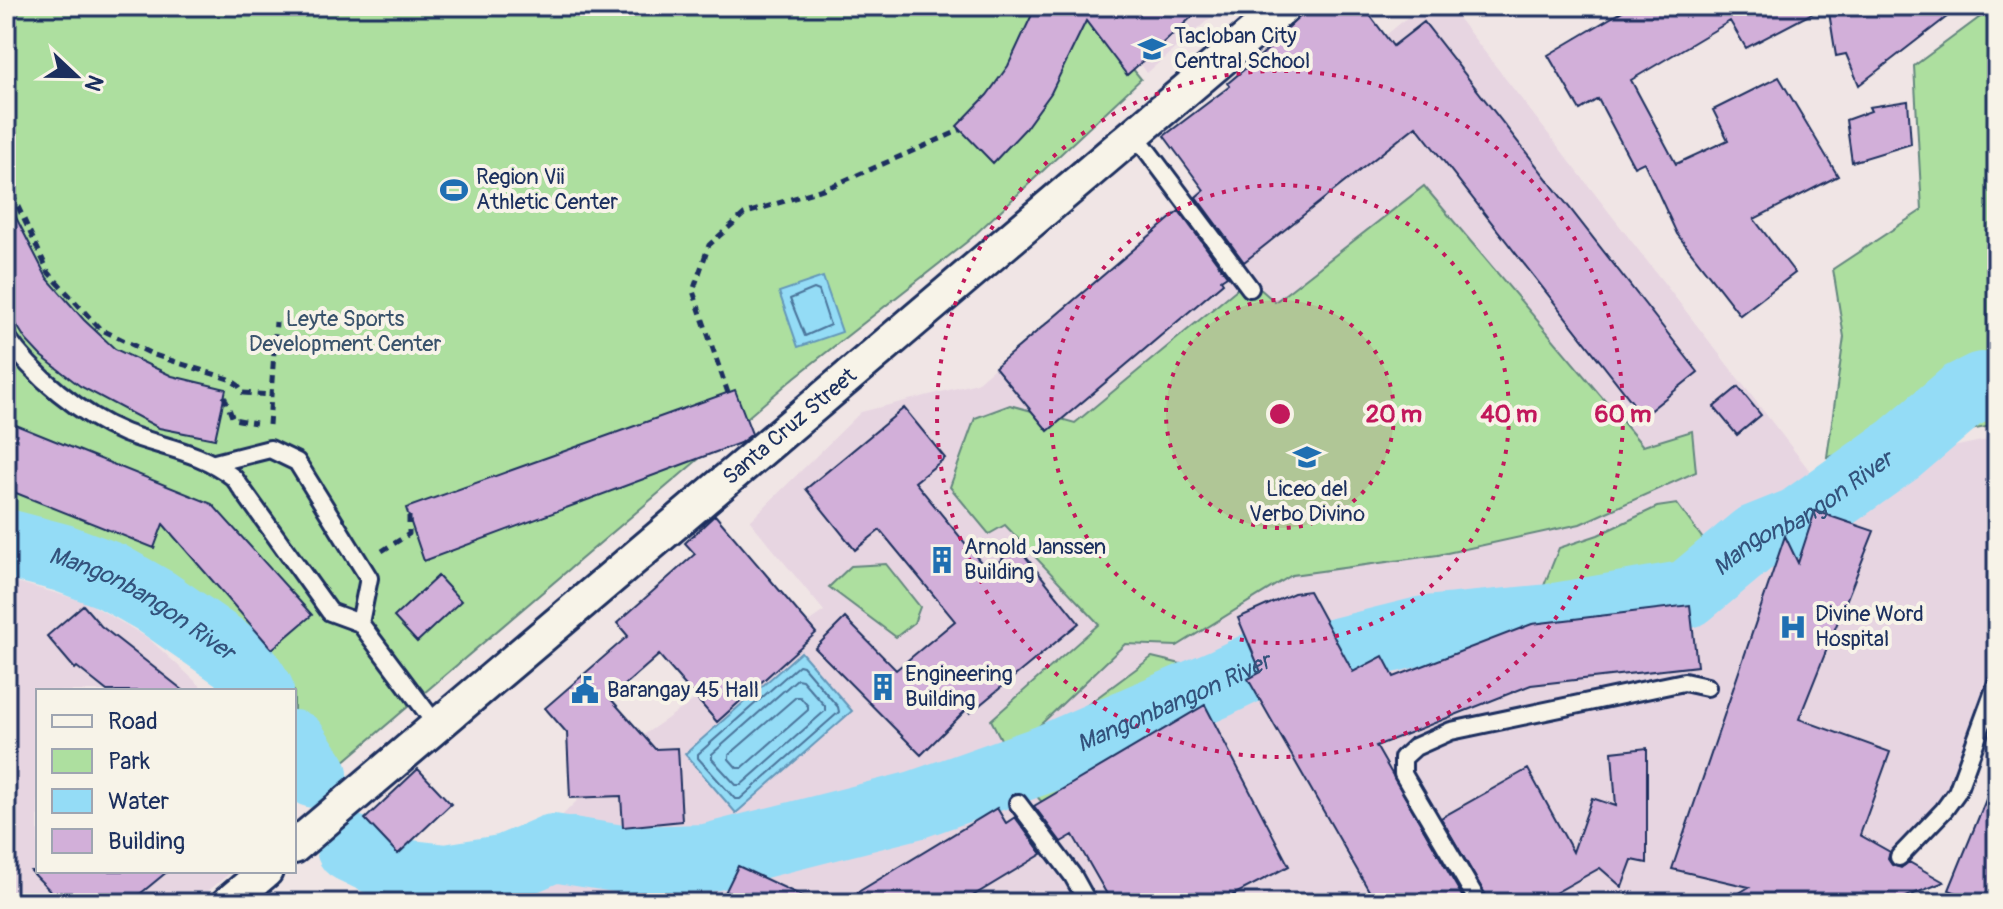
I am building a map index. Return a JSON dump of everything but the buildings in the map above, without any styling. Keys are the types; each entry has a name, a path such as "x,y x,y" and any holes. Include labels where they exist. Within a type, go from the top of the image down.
{"street":[{"name":"Santa Cruz Street","path":"303,840 1285,6"},
{"path":"228,903 264,873"}],"lane":[{"path":"1134,133 1250,288"},
{"path":"6,336 21,358 93,418 128,434 215,463 234,478 330,612 360,623 437,726"},
{"path":"215,463 270,449 297,462 369,578 360,623"},
{"path":"1479,903 1403,774 1403,758 1415,747 1451,731 1684,682 1707,687"},
{"path":"1899,857 1957,792 1997,683"},
{"path":"1018,803 1073,876 1088,903"}],"path":[{"path":"728,393 693,291 709,245 744,214 832,186 961,130"},
{"path":"6,181 49,273 100,329 154,355 229,379 243,393 271,395"},
{"path":"270,449 276,322"},
{"path":"224,396 233,419 269,425"},
{"path":"361,565 409,534 409,515"}],"shaded area":[{"name":"Tacloban City Central School","path":"1113,6 1224,6 1147,73 1113,24"},
{"name":"Liceo del Verbo Divino","path":"1421,6 1449,6 1813,475 1997,438 1997,699 1953,813 1872,903 512,903 537,841 639,738 824,611 750,521 861,412 977,383 1182,205"},
{"path":"6,579 87,602 148,638 204,689 36,689 36,873 230,873 194,903 6,903"}],"green space":[{"name":"Leyte Sports Development Center","path":"6,6 1099,6 1098,26 1141,79 968,241 795,377 336,768 296,718 296,689 272,689 257,671 139,585 6,542"},
{"path":"1995,6 1997,425 1827,457 1844,337 1833,269 1922,210 1914,66"},
{"path":"1424,186 1643,446 1692,431 1696,472 1580,524 1438,555 1292,575 1177,646 1125,644 1017,747 1002,741 991,720 1099,624 1005,525 989,534 950,487 975,418 1010,405 1075,423 1249,279 1275,302"},
{"path":"1677,504 1714,554 1721,582 1699,603 1656,597 1547,613 1427,647 1391,632 1379,614 1543,588 1559,548 1598,535 1657,507"},
{"path":"886,564 920,607 914,623 896,637 829,587 851,566"},
{"path":"1152,657 1214,672 1189,709 1148,758 1057,820 1018,774 1052,731"}],"water":[{"path":"823,277 842,332 798,347 779,292"},
{"path":"801,652 852,711 736,813 685,754"}],"waterway":[{"name":"Mangonbangon River","path":"350,848 402,873 446,878 507,868 553,848 628,860 707,858 915,805 1048,758 1280,654 1320,656 1425,630 1549,618 1688,594 1754,539 1799,521 1900,449 1962,396 1982,386 1997,390"},
{"name":"Mangonbangon River","path":"6,543 63,558 111,576 155,601 240,660 259,689"},
{"name":"Mangonbangon River","path":"296,747 314,774"}],"place":[{"name":"Tacloban City Central School","path":"1152,49"},
{"name":"Region Vii Athletic Center","path":"454,190"},
{"name":"Liceo del Verbo Divino","path":"1307,457"},
{"name":"Arnold Janssen Building","path":"942,560"},
{"name":"Divine Word Hospital","path":"1793,627"},
{"name":"Engineering Building","path":"883,687"},
{"name":"Barangay 45 Hall","path":"585,690"}]}
